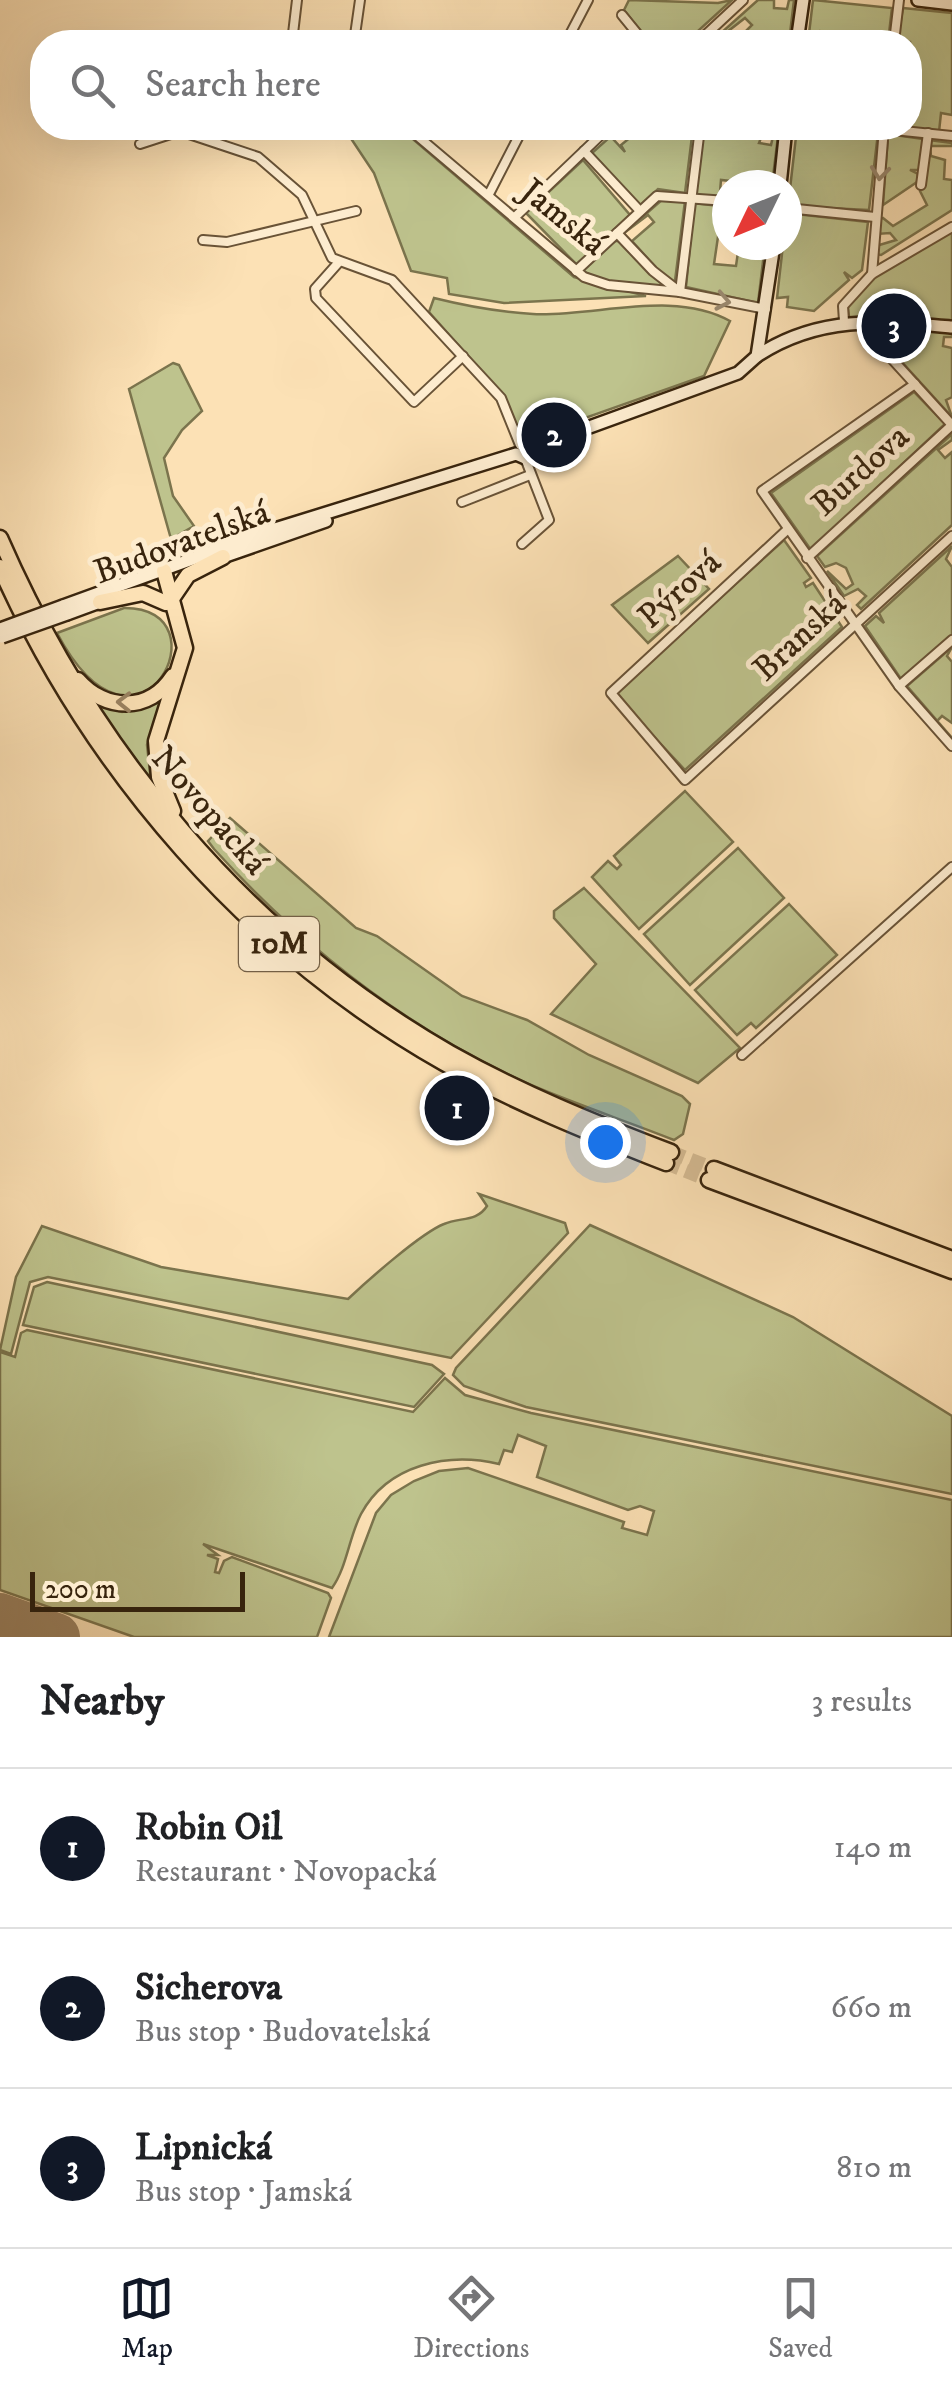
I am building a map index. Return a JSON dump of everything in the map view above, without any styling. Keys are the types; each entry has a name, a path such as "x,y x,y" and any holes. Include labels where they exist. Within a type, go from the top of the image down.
{"highway":[{"name":"Novopacká","path":"0,538 60,661 118,750 195,846 296,944 410,1028 548,1103 668,1158 544,1114 443,1062 362,1010 287,952 214,883 132,788 68,697 0,567"},
{"path":"60,661 88,691 106,702 131,704 156,695 170,680 180,656 170,600 184,578 223,557"},
{"path":"0,575 10,590"},
{"path":"161,575 185,655 159,725 157,768 166,797 195,846"},
{"path":"100,602 143,593 170,600"},
{"path":"952,1259 712,1174 952,1271"}],"street":[{"path":"293,30 297,0"},
{"path":"356,30 360,0"},
{"path":"572,30 588,0"},
{"path":"711,30 743,0"},
{"path":"799,30 803,0"},
{"path":"895,30 899,0"},
{"path":"918,0 944,3"},
{"path":"622,15 634,30"},
{"path":"922,132 952,136"},
{"path":"921,185 928,133"},
{"path":"140,144 152,140"},
{"path":"212,140 240,148 293,185 318,221 332,258 392,280 502,398 549,520 522,544"},
{"name":"Jamská","path":"423,140 576,271 608,285 680,292 766,309"},
{"path":"489,194 517,140"},
{"path":"516,217 595,140"},
{"path":"618,232 652,272 680,292 699,140"},
{"path":"782,170 785,140"},
{"path":"872,274 883,140"},
{"path":"584,150 640,211"},
{"path":"576,271 662,194 712,199"},
{"path":"802,210 875,218"},
{"path":"202,240 227,242 356,211"},
{"path":"844,322 846,298 872,274 952,226"},
{"path":"757,356 772,260"},
{"path":"339,262 314,294 414,402 463,356"},
{"path":"858,321 952,328"},
{"path":"858,321 952,425"},
{"name":"Budovatelská","path":"65,610 100,602 275,529 522,452 738,373 757,356 808,330 858,321"},
{"path":"915,384 762,491 899,686 952,746"},
{"name":"Burdova","path":"807,558 952,425"},
{"path":"462,502 530,475"},
{"name":"Budovatelská","path":"1,635 381,498"},
{"name":"Pýrová","path":"685,780 611,693 788,529"},
{"name":"Branská","path":"685,780 952,536"},
{"path":"899,686 952,640"},
{"path":"742,1056 952,866"}],"green space":[{"path":"629,0 732,0 699,30 640,30 624,10"},
{"path":"758,0 774,0 774,8 787,9 789,0 794,0 790,30 747,30 752,25 745,18 724,30"},
{"path":"813,0 892,8 889,30 809,30"},
{"path":"903,8 952,13 952,115 941,113 939,132 922,130 922,30 899,30"},
{"path":"923,139 919,170 910,170 918,174 917,182 883,205 888,140"},
{"path":"352,140 414,140 574,277 646,296 504,303 449,294 447,278 411,271 374,173"},
{"path":"607,140 614,140 625,152 621,145 627,140 692,140 685,193 658,189 640,206 592,153"},
{"path":"702,140 760,140 759,143 771,145 772,140 778,140 774,170 712,170 712,197 695,195"},
{"path":"796,140 877,140 869,210 802,207 802,170 792,170"},
{"path":"929,140 952,143 930,146 931,156 945,160 944,179 952,180 952,210 881,255 875,254 876,246 896,240 890,233 877,234 879,220 883,218 893,226 927,205 920,191"},
{"path":"583,160 630,215 577,265 526,213"},
{"path":"663,199 685,201 675,281 669,282 632,241 654,222 648,215 624,233"},
{"path":"694,203 712,205 712,260 714,264 736,266 737,260 763,260 758,303 686,287"},
{"path":"802,215 868,222 862,270 852,278 844,272 849,280 814,311 787,307 788,297 777,298 781,260 802,260"},
{"path":"952,230 952,321 849,317 847,302 869,280"},
{"path":"613,241 620,241 666,287 664,291 607,282 582,271"},
{"path":"434,298 533,314 684,307 730,321 704,376 523,440 504,397 429,312"},
{"path":"870,327 952,332 952,337 944,337 943,346 952,348 952,397 946,400 952,417"},
{"path":"173,363 179,365 202,411 182,430 164,458 173,496 194,526 171,539 129,389"},
{"path":"914,392 945,424 811,550 771,493"},
{"path":"952,434 952,440 938,450 945,458 952,452 952,525 861,609 857,605 866,596 858,589 844,596 827,571 846,589 853,584 846,568 836,563 825,567 817,556"},
{"path":"784,540 811,578 804,583 806,587 813,583 842,627 685,770 614,694"},
{"path":"952,546 946,559 952,567 952,635 901,679 865,626 876,616 884,623 879,613"},
{"path":"678,556 709,589 648,643 612,605"},
{"path":"124,608 155,615 169,633 171,656 161,678 142,693 117,694 88,676 57,633"},
{"path":"952,647 947,656 952,662 952,723 942,716 937,721 907,686"},
{"path":"162,698 147,745 151,782 96,704 122,712"},
{"path":"685,791 733,842 639,929 592,877 608,861 617,869 621,865 614,856"},
{"path":"230,818 356,928 377,936 462,996 527,1020 589,1055 682,1096 690,1104 683,1134 674,1140 531,1085 443,1039 360,984 284,920 214,849 208,841"},
{"path":"738,848 784,898 690,985 644,934"},
{"path":"584,888 740,1048 698,1083 551,1014 596,964 554,918 554,911"},
{"path":"789,904 837,955 756,1028 751,1023 737,1035 695,990"},
{"path":"479,1194 565,1223 568,1233 451,1358 48,1277 30,1282 11,1354 0,1350 16,1277 42,1226 161,1267 348,1299 434,1229 483,1211 487,1206"},
{"path":"590,1225 793,1317 952,1416 952,1494 526,1407 464,1386 453,1375 456,1368"},
{"path":"47,1282 432,1365 444,1374 414,1407 23,1325 34,1287"},
{"path":"27,1330 413,1412 445,1378 465,1395 531,1413 952,1500 952,1637 329,1637 376,1513 391,1495 439,1471 468,1468 624,1522 622,1528 647,1535 654,1511 640,1506 628,1510 537,1477 546,1446 518,1435 512,1452 504,1450 499,1464 440,1461 403,1473 387,1483 361,1514 332,1588 203,1544 218,1555 207,1555 218,1559 215,1572 219,1573 224,1561 232,1557 328,1593 331,1598 317,1637 134,1637 0,1590 0,1352 15,1357 21,1333"}],"runway":[{"path":"0,1617 56,1637"}],"tunnel":[{"path":"671,1152 714,1169"},
{"path":"666,1163 709,1180"}],"place":[{"name":"Lipnická","path":"894,326"},
{"name":"Sicherova","path":"554,435"},
{"name":"Robin Oil","path":"457,1108"}]}
